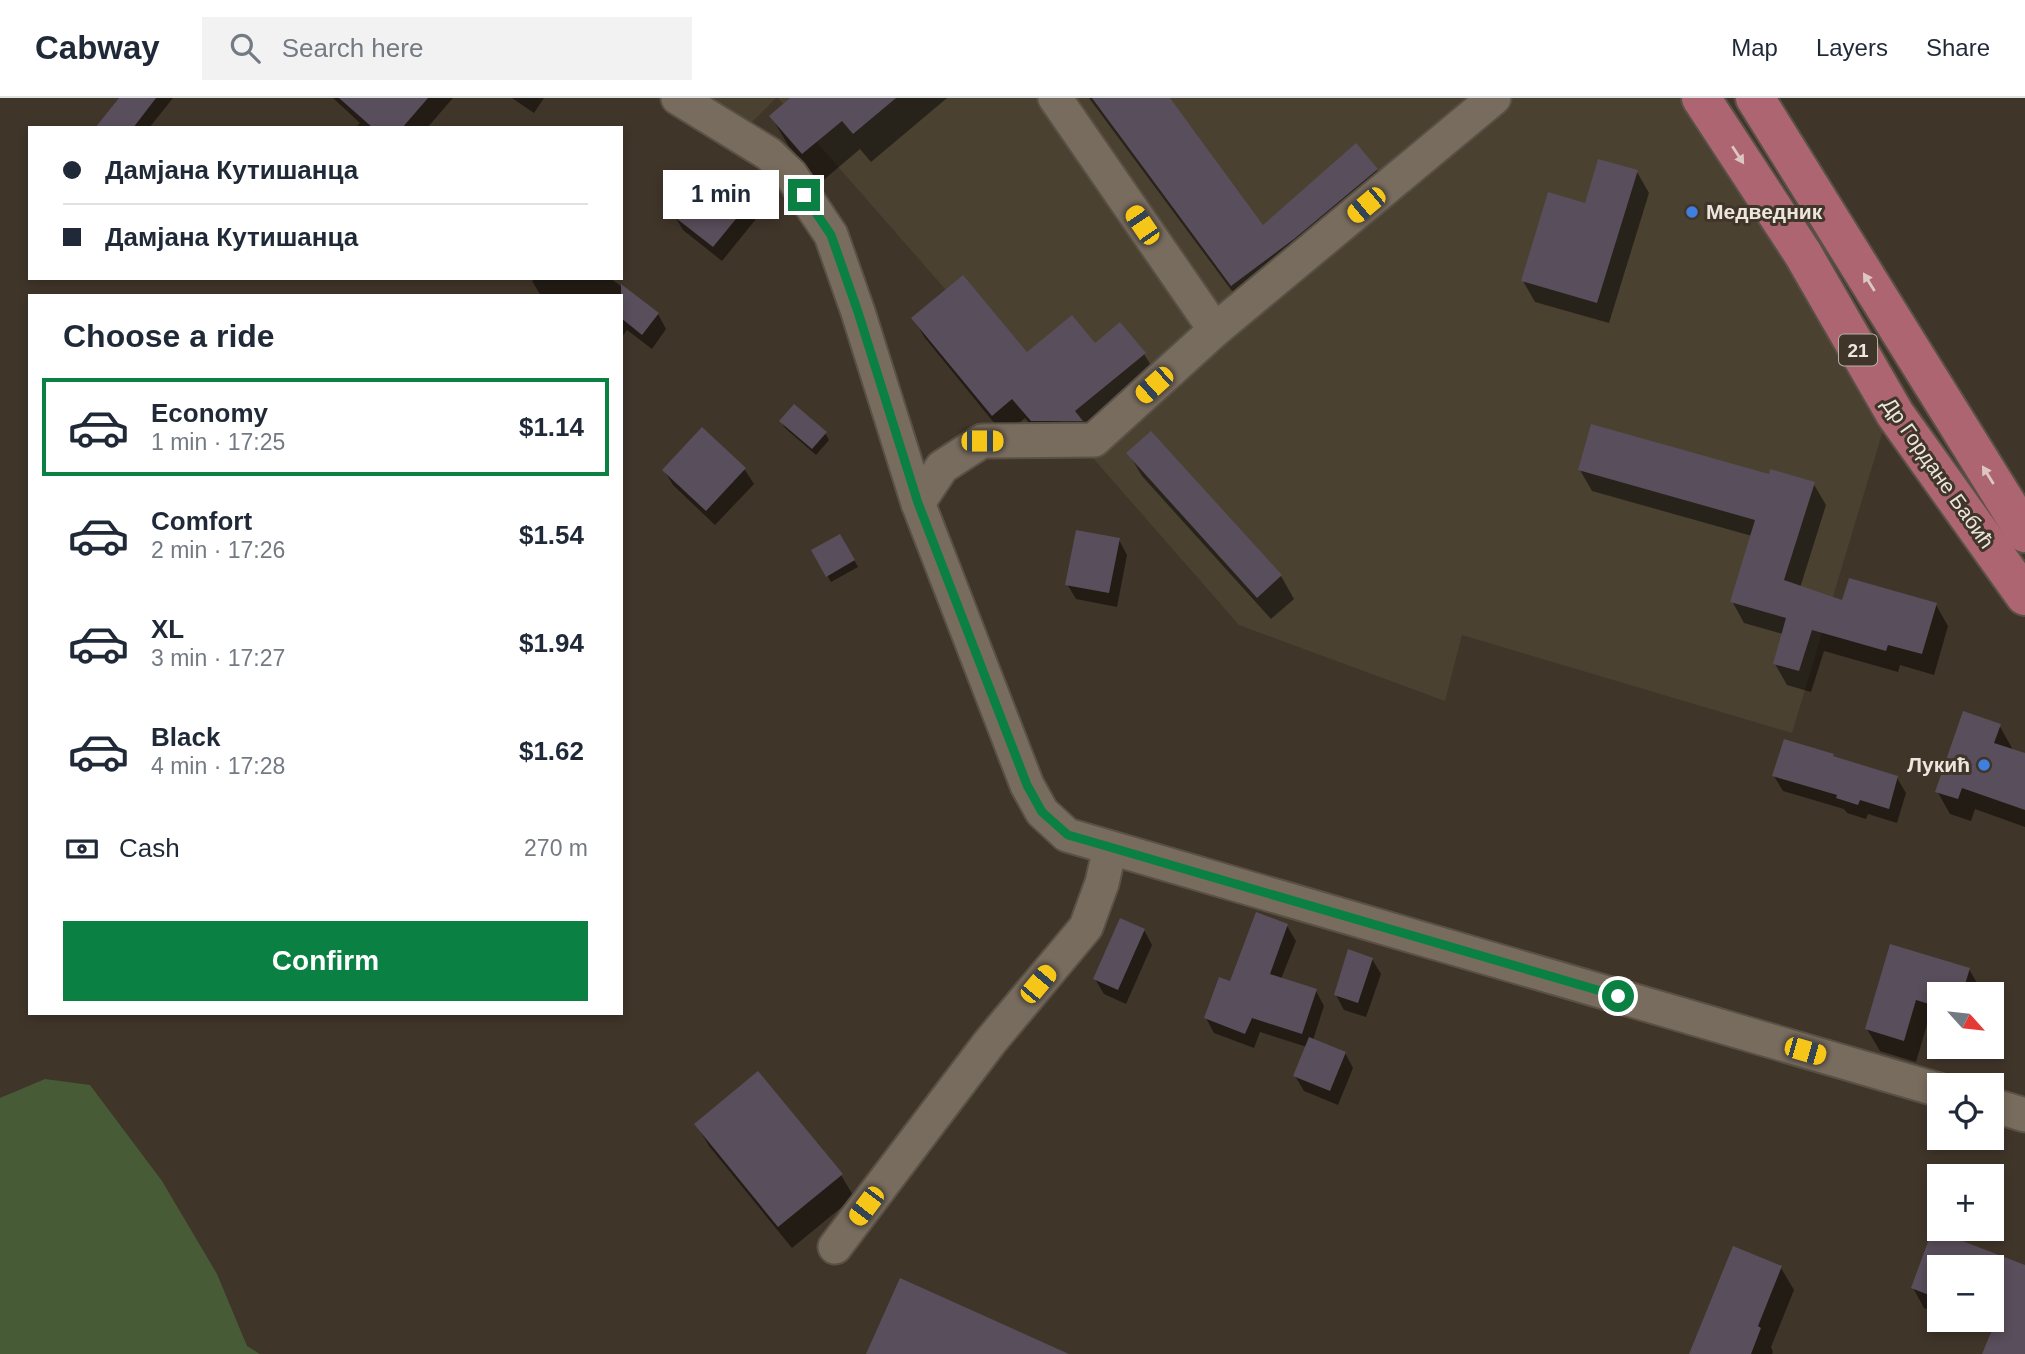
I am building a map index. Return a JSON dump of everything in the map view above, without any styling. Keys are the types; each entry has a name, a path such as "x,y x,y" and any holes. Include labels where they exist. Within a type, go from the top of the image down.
{"main road":[{"name":"Др Гордане Бабић","path":"1700,98 1802,254 1895,414 2025,596"},
{"name":"Др Гордане Бабић","path":"1755,98 2025,533"}],"street":[{"path":"678,98 769,154 792,175 831,235 918,503 1027,785 1042,812 1068,835 1927,1086"},
{"path":"1055,98 1215,330"},
{"path":"918,503 942,467 982,441 1094,440 1215,330 1494,98"},
{"path":"835,1247 990,1042 1086,927 1102,883 1110,848"},
{"path":"2004,1109 2025,1115"}],"shaded area":[{"path":"705,98 776,98 748,126"},
{"path":"778,98 1696,98 1887,417 1792,733 1462,635 1445,701 1239,625"}],"green space":[{"path":"45,1079 90,1085 162,1181 217,1274 247,1346 260,1354 0,1354 0,1098"}],"building":[{"path":"119,98 156,98 135,126 97,126"},
{"path":"339,98 428,98 404,126 371,126"},
{"path":"790,98 896,98 853,134 842,121 802,154 769,116"},
{"path":"1092,98 1170,98 1263,225 1356,143 1378,169 1294,239 1231,286"},
{"path":"1598,159 1638,170 1597,303 1521,281 1548,192 1585,203"},
{"path":"708,170 749,203 713,247 672,215"},
{"path":"963,275 1027,352 1072,315 1095,343 1120,322 1146,353 1075,411 1083,421 1031,421 1012,399 992,416 911,318"},
{"path":"621,284 659,313 642,335 623,320"},
{"path":"794,404 827,432 812,449 779,421"},
{"path":"1591,424 1769,474 1770,469 1815,482 1784,580 1842,600 1849,578 1937,603 1922,654 1888,645 1886,651 1812,630 1799,671 1773,664 1786,618 1730,602 1755,520 1578,470"},
{"path":"702,427 746,468 706,511 662,470"},
{"path":"1151,431 1282,575 1257,598 1126,453"},
{"path":"1076,530 1120,538 1109,593 1065,585"},
{"path":"840,534 855,560 826,577 811,550"},
{"path":"1963,711 2001,724 1994,743 2025,753 2025,810 1962,788 1958,799 1935,792"},
{"path":"1784,739 1898,776 1889,809 1860,800 1858,805 1836,798 1837,795 1772,776"},
{"path":"1256,912 1288,924 1270,974 1317,989 1302,1034 1252,1018 1245,1034 1204,1018 1219,977 1230,981"},
{"path":"1120,918 1145,929 1118,990 1093,979"},
{"path":"1890,944 1970,968 1966,982 1927,982 1927,1003 1916,1000 1904,1041 1865,1029"},
{"path":"1348,949 1373,958 1358,1003 1334,995"},
{"path":"1309,1037 1346,1052 1330,1091 1293,1076"},
{"path":"758,1071 843,1174 778,1227 694,1124"},
{"path":"1928,1241 1962,1241 1999,1255 1927,1255 1927,1294 1911,1288"},
{"path":"1733,1246 1782,1266 1758,1326 1761,1328 1751,1354 1689,1354"},
{"path":"2004,1257 2025,1265 2025,1354 1982,1354 1991,1332 2004,1332"},
{"path":"900,1278 1069,1354 866,1354"}],"place":[{"name":"Медведник","path":"1692,212"},
{"name":"Лукић","path":"1984,765"}],"route":[{"path":"804,195 831,235 918,503 1027,785 1042,812 1068,835 1618,996"}]}
